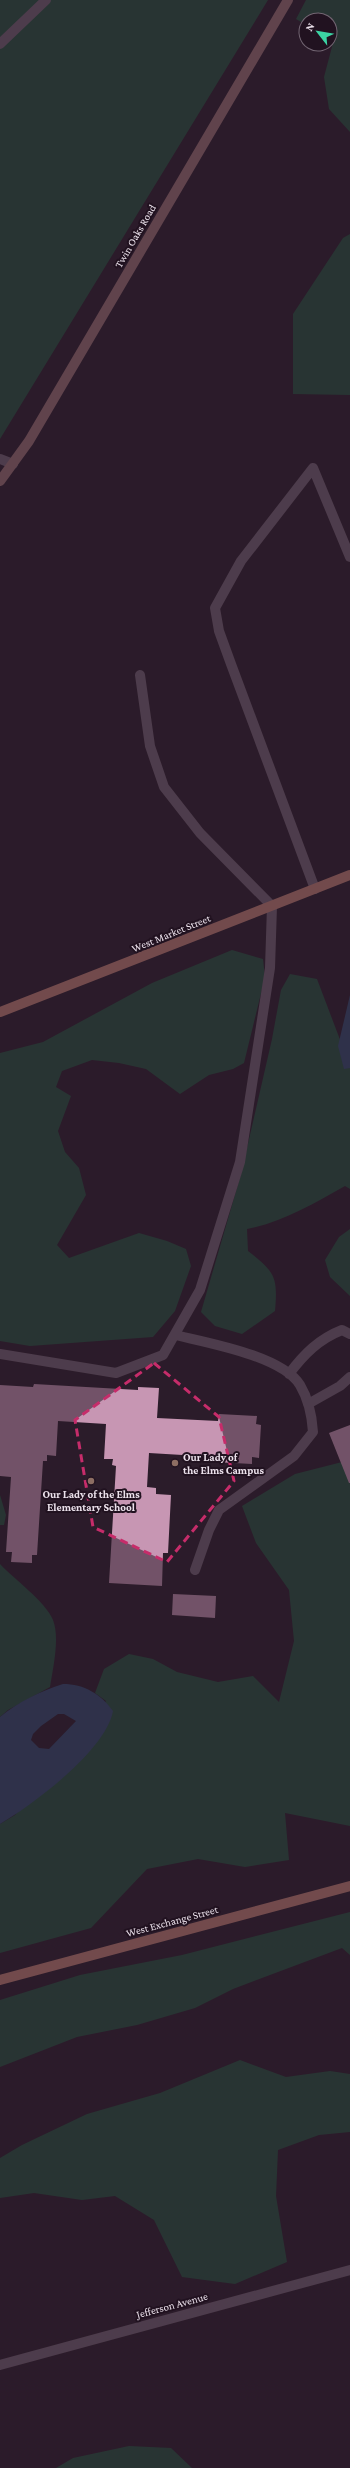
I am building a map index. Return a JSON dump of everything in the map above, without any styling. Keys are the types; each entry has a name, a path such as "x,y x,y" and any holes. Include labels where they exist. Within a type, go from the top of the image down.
{"main road":[{"name":"Twin Oaks Road","path":"0,481 13,464 288,0"},
{"name":"West Market Street","path":"0,1012 350,875"},
{"name":"West Exchange Street","path":"0,1980 350,1886"}],"street":[{"path":"0,44 46,0"},
{"path":"0,459 13,464"},
{"path":"315,889 219,631 215,608 240,561 313,468 350,556"},
{"path":"0,1354 116,1373 163,1355 200,1290 240,1162 270,968 272,906 200,834 164,787 150,746 140,676"},
{"path":"289,1374 302,1356 319,1342 342,1330 350,1334"},
{"path":"175,1335 244,1352 282,1368 300,1384 308,1404 313,1432 294,1456 219,1510 208,1530 196,1570"},
{"path":"308,1404 340,1386 350,1377"},
{"name":"Jefferson Avenue","path":"0,2365 350,2270"}],"highlighted area":[{"path":"154,1363 219,1417 234,1481 167,1562 93,1527 75,1420"}],"green space":[{"path":"0,0 268,0 0,439"},
{"path":"306,0 350,0 350,132 329,109 324,77 331,52 338,52 338,12 300,12"},
{"path":"350,234 350,395 293,394 293,314 343,238"},
{"path":"232,950 263,959 265,977 244,1063 233,1069 209,1075 180,1094 146,1069 119,1063 92,1060 62,1071 56,1087 71,1096 58,1131 65,1152 79,1168 86,1195 57,1245 69,1258 139,1233 167,1241 186,1249 191,1266 175,1311 153,1337 30,1346 0,1341 0,1053 43,1042 152,983"},
{"path":"290,974 317,979 350,1066 350,1189 345,1186 309,1206 285,1217 247,1229 248,1251 264,1264 273,1276 276,1290 276,1300 275,1311 242,1334 215,1326 201,1312 241,1174 272,1039 281,990"},
{"path":"350,1229 350,1296 330,1277 325,1260 339,1237"},
{"path":"350,1460 350,1826 285,1813 289,1860 245,1867 198,1859 147,1869 91,1928 0,1953 0,1824 15,1815 106,1701 95,1693 104,1669 129,1654 153,1659 177,1672 218,1682 253,1676 279,1702 294,1641 289,1590 256,1543 242,1506 295,1474"},
{"path":"0,1495 6,1515 4,1525 0,1525"},
{"path":"0,1564 37,1598 49,1613 55,1627 56,1644 50,1687 8,1710 0,1717"},
{"path":"350,1912 350,1955 342,1948 233,1989 195,2008 137,2025 77,2037 0,2067 0,2000 80,1975 182,1955"},
{"path":"240,2060 286,2077 330,2071 350,2074 350,2132 319,2135 278,2150 276,2196 287,2262 235,2284 182,2277 154,2220 115,2196 82,2200 34,2193 0,2198 0,2158 22,2145 87,2114 160,2093"},
{"path":"129,2446 171,2448 192,2468 56,2468 73,2458"}],"water":[{"path":"350,995 350,1068 344,1069 338,1046"},
{"path":"63,1684 71,1684 85,1688 97,1695 113,1711 108,1726 83,1759 67,1775 49,1790 0,1824 0,1717 22,1702","holes":["58,1714 64,1714 76,1721 49,1749 39,1748 31,1740 33,1734 41,1726"]}],"building":[{"path":"34,1384 138,1390 138,1387 159,1388 157,1418 218,1421 219,1414 257,1416 256,1424 261,1425 259,1458 252,1457 252,1464 216,1462 216,1457 149,1453 147,1487 156,1488 156,1494 171,1495 168,1553 163,1553 162,1586 109,1583 116,1466 112,1465 113,1459 104,1459 106,1424 58,1421 56,1456 47,1455 47,1461 43,1461 37,1555 32,1555 32,1563 11,1562 12,1552 6,1552 11,1477 0,1476 0,1385 33,1387"},
{"path":"350,1425 350,1483 349,1483 329,1433"},
{"path":"173,1594 216,1596 215,1618 172,1615"}],"place":[{"name":"Our Lady of the Elms Campus","path":"175,1463"},
{"name":"Our Lady of the Elms Elementary School","path":"91,1481"}]}
